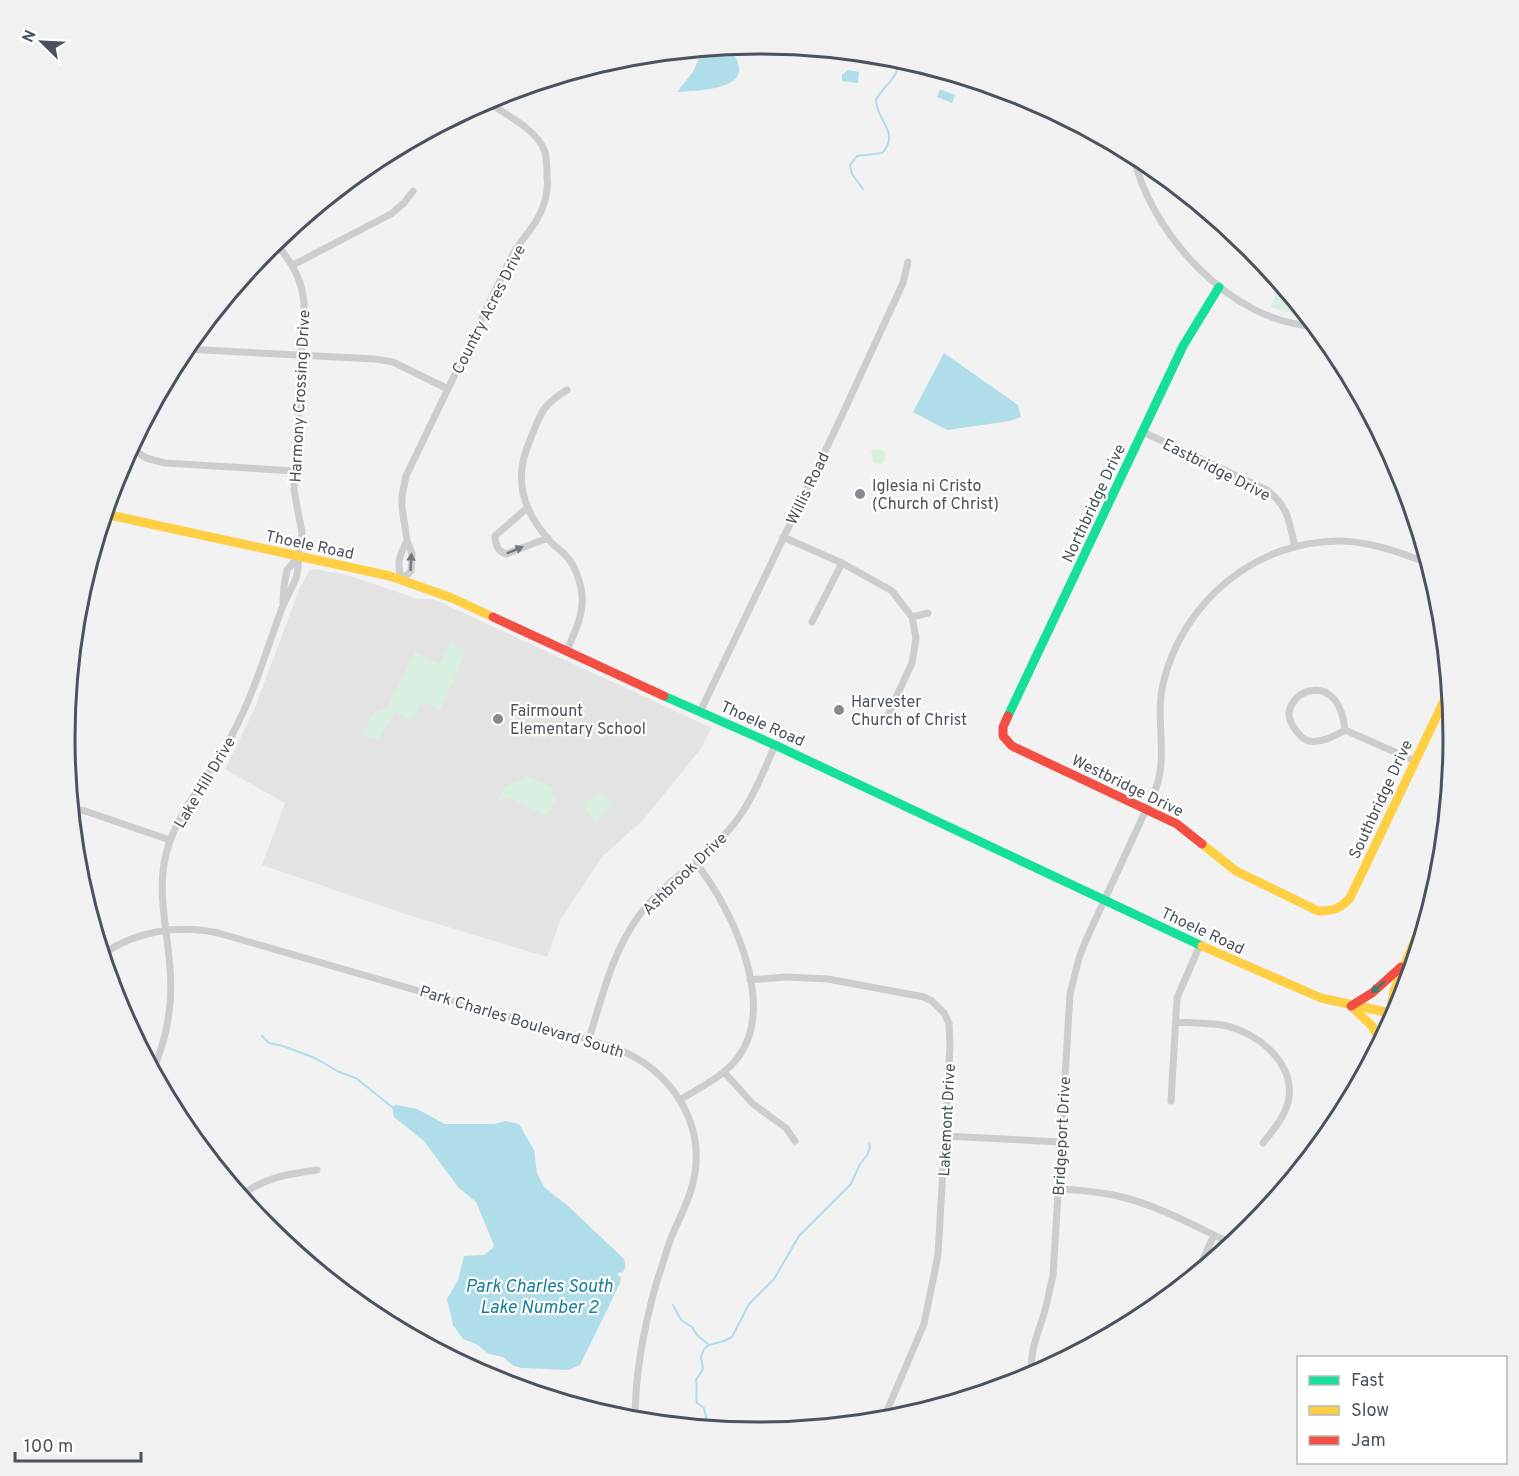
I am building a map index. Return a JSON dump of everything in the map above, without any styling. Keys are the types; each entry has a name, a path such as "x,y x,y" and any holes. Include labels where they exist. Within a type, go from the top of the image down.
{"main road":[{"name":"Northbridge Drive","path":"1003,736 1003,727 1183,346 1219,287"},
{"name":"Thoele Road","path":"113,516 402,580 452,598 566,652 775,745 1200,945 1321,998 1386,1012"},
{"name":"Southbridge Drive","path":"1333,911 1343,906 1350,898 1442,703"},
{"name":"Westbridge Drive","path":"1003,736 1012,746 1177,824 1236,871 1318,911 1333,911"},
{"path":"1394,993 1407,958"},
{"path":"1376,1033 1351,1006 1371,993 1403,966"}],"street":[{"name":"Country Acres Drive","path":"407,541 400,554 397,567 402,580 411,571 412,553 407,541 402,496 406,476 510,260 540,214 547,188 545,153 537,139 520,123 495,107"},
{"path":"1138,168 1152,207 1164,228 1180,249 1219,287 1251,306 1285,321 1304,324"},
{"path":"292,265 391,214 413,191"},
{"name":"Harmony Crossing Drive","path":"280,250 292,265 304,295 294,490 302,523 298,557"},
{"name":"Willis Road","path":"700,712 837,426 903,282 908,262"},
{"path":"197,350 387,361 448,389"},
{"path":"566,652 580,619 582,593 568,558 531,517 521,483 521,469 527,446 546,405 567,390"},
{"name":"Eastbridge Drive","path":"1143,432 1266,490 1278,499 1286,510 1294,547"},
{"path":"138,453 146,458 165,463 296,471"},
{"path":"527,507 495,536 495,544 501,552 506,554 548,538"},
{"path":"783,537 842,562 892,591 912,616 916,638 912,663 887,717"},
{"name":"Bridgeport Drive","path":"1031,1365 1032,1354 1047,1306 1053,1276 1070,994 1079,958 1161,773 1159,715 1162,687 1168,662 1181,634 1198,610 1227,580 1242,569 1273,553 1317,542 1342,541 1370,544 1401,552 1420,560"},
{"name":"Lake Hill Drive","path":"283,606 287,570 298,557"},
{"name":"Lake Hill Drive","path":"157,1061 169,1015 171,969 165,930 162,881 166,852 177,823 221,756 244,712 265,662 283,606 293,589 298,573 298,557"},
{"path":"812,622 842,562"},
{"path":"912,616 928,613"},
{"path":"1315,690 1329,693 1338,702 1344,716 1346,730 1331,738 1313,742 1303,739 1290,721 1289,708 1298,695 1315,690"},
{"path":"1346,730 1415,760"},
{"name":"Ashbrook Drive","path":"589,1039 610,971 627,934 651,900 726,834 755,790 775,745"},
{"path":"79,810 170,840"},
{"path":"680,1100 724,1072 738,1058 750,1034 753,1021 750,980 736,928 719,895 695,862"},
{"name":"Park Charles Boulevard South","path":"110,951 140,936 165,930 204,930 240,938 589,1039 638,1058 659,1074 680,1100 694,1138 694,1177 692,1188 664,1260 650,1308 640,1363 636,1411"},
{"path":"1171,1101 1177,998 1200,945"},
{"name":"Lakemont Drive","path":"750,980 786,977 828,979 913,994 932,1000 944,1013 950,1033 939,1255 930,1302 921,1332 887,1410"},
{"path":"1176,1022 1224,1026 1238,1030 1258,1041 1281,1062 1287,1072 1288,1099 1284,1113 1263,1143"},
{"path":"724,1072 753,1104 786,1128 795,1141"},
{"path":"945,1136 1061,1142"},
{"path":"247,1192 266,1179 317,1170"},
{"path":"1058,1189 1094,1191 1128,1199 1166,1213 1223,1240"},
{"path":"1204,1257 1214,1236"}],"shaded area":[{"path":"314,569 347,575 418,599 433,599 712,728 699,751 643,820 602,857 561,919 547,957 402,913 262,865 285,803 225,769 254,710 299,590 309,571"}],"green space":[{"path":"1277,291 1296,314 1270,307"},
{"path":"875,449 885,451 885,460 881,464 874,463 871,451"},
{"path":"450,643 467,651 440,710 422,702 412,721 395,712 379,739 364,736 373,713 388,707 415,652 440,664"},
{"path":"525,775 554,788 551,795 556,799 547,814 508,797 498,800 504,787 522,780"},
{"path":"600,792 612,805 595,822 582,804"}],"water":[{"path":"733,55 739,71 735,79 726,84 714,88 677,92 693,72 700,57"},
{"path":"848,70 859,72 858,83 842,81 842,75"},
{"path":"940,89 955,95 952,103 937,97"},
{"path":"944,353 1018,405 1021,417 1010,421 947,430 913,412"},
{"name":"Park Charles South Lake Number 2","path":"396,1105 417,1109 445,1124 494,1124 505,1121 519,1124 534,1150 537,1173 544,1187 567,1205 624,1259 624,1270 617,1275 621,1277 620,1283 580,1365 569,1370 514,1366 503,1357 489,1354 476,1344 463,1339 453,1325 447,1299 458,1280 464,1256 484,1255 494,1245 476,1202 458,1187 424,1141 394,1117 392,1107"}],"waterway":[{"path":"863,189 852,174 850,165 857,156 882,153 887,146 888,133 876,100 897,68"},
{"path":"262,1036 269,1043 315,1058 339,1072 356,1078 392,1107"},
{"path":"707,1420 704,1408 697,1403 696,1397 696,1380 703,1369 701,1357 704,1349 732,1337 749,1304 774,1279 799,1236 851,1184 867,1155 870,1148 869,1143"},
{"path":"673,1305 681,1320 692,1327 697,1335 708,1344"}],"traffic: fast":[{"path":"1008,716 1183,346 1219,287"},
{"path":"664,696 775,745 1202,946"}],"traffic: slow":[{"path":"113,516 390,576 452,598 493,617"},
{"path":"1202,844 1236,871 1318,911 1332,910 1343,905 1350,898 1442,704"},
{"path":"1202,946 1321,998 1386,1012"},
{"path":"1394,993 1400,977"},
{"path":"1351,1006 1376,1033"}],"traffic: jam":[{"path":"493,617 664,696"},
{"path":"1008,716 1003,727 1003,736 1012,746 1177,824 1202,844"},
{"path":"1351,1006 1372,993 1401,967"}],"place":[{"name":"Iglesia ni Cristo (Church of Christ)","path":"860,494"},
{"name":"Harvester Church of Christ","path":"839,710"},
{"name":"Fairmount Elementary School","path":"498,719"}]}
